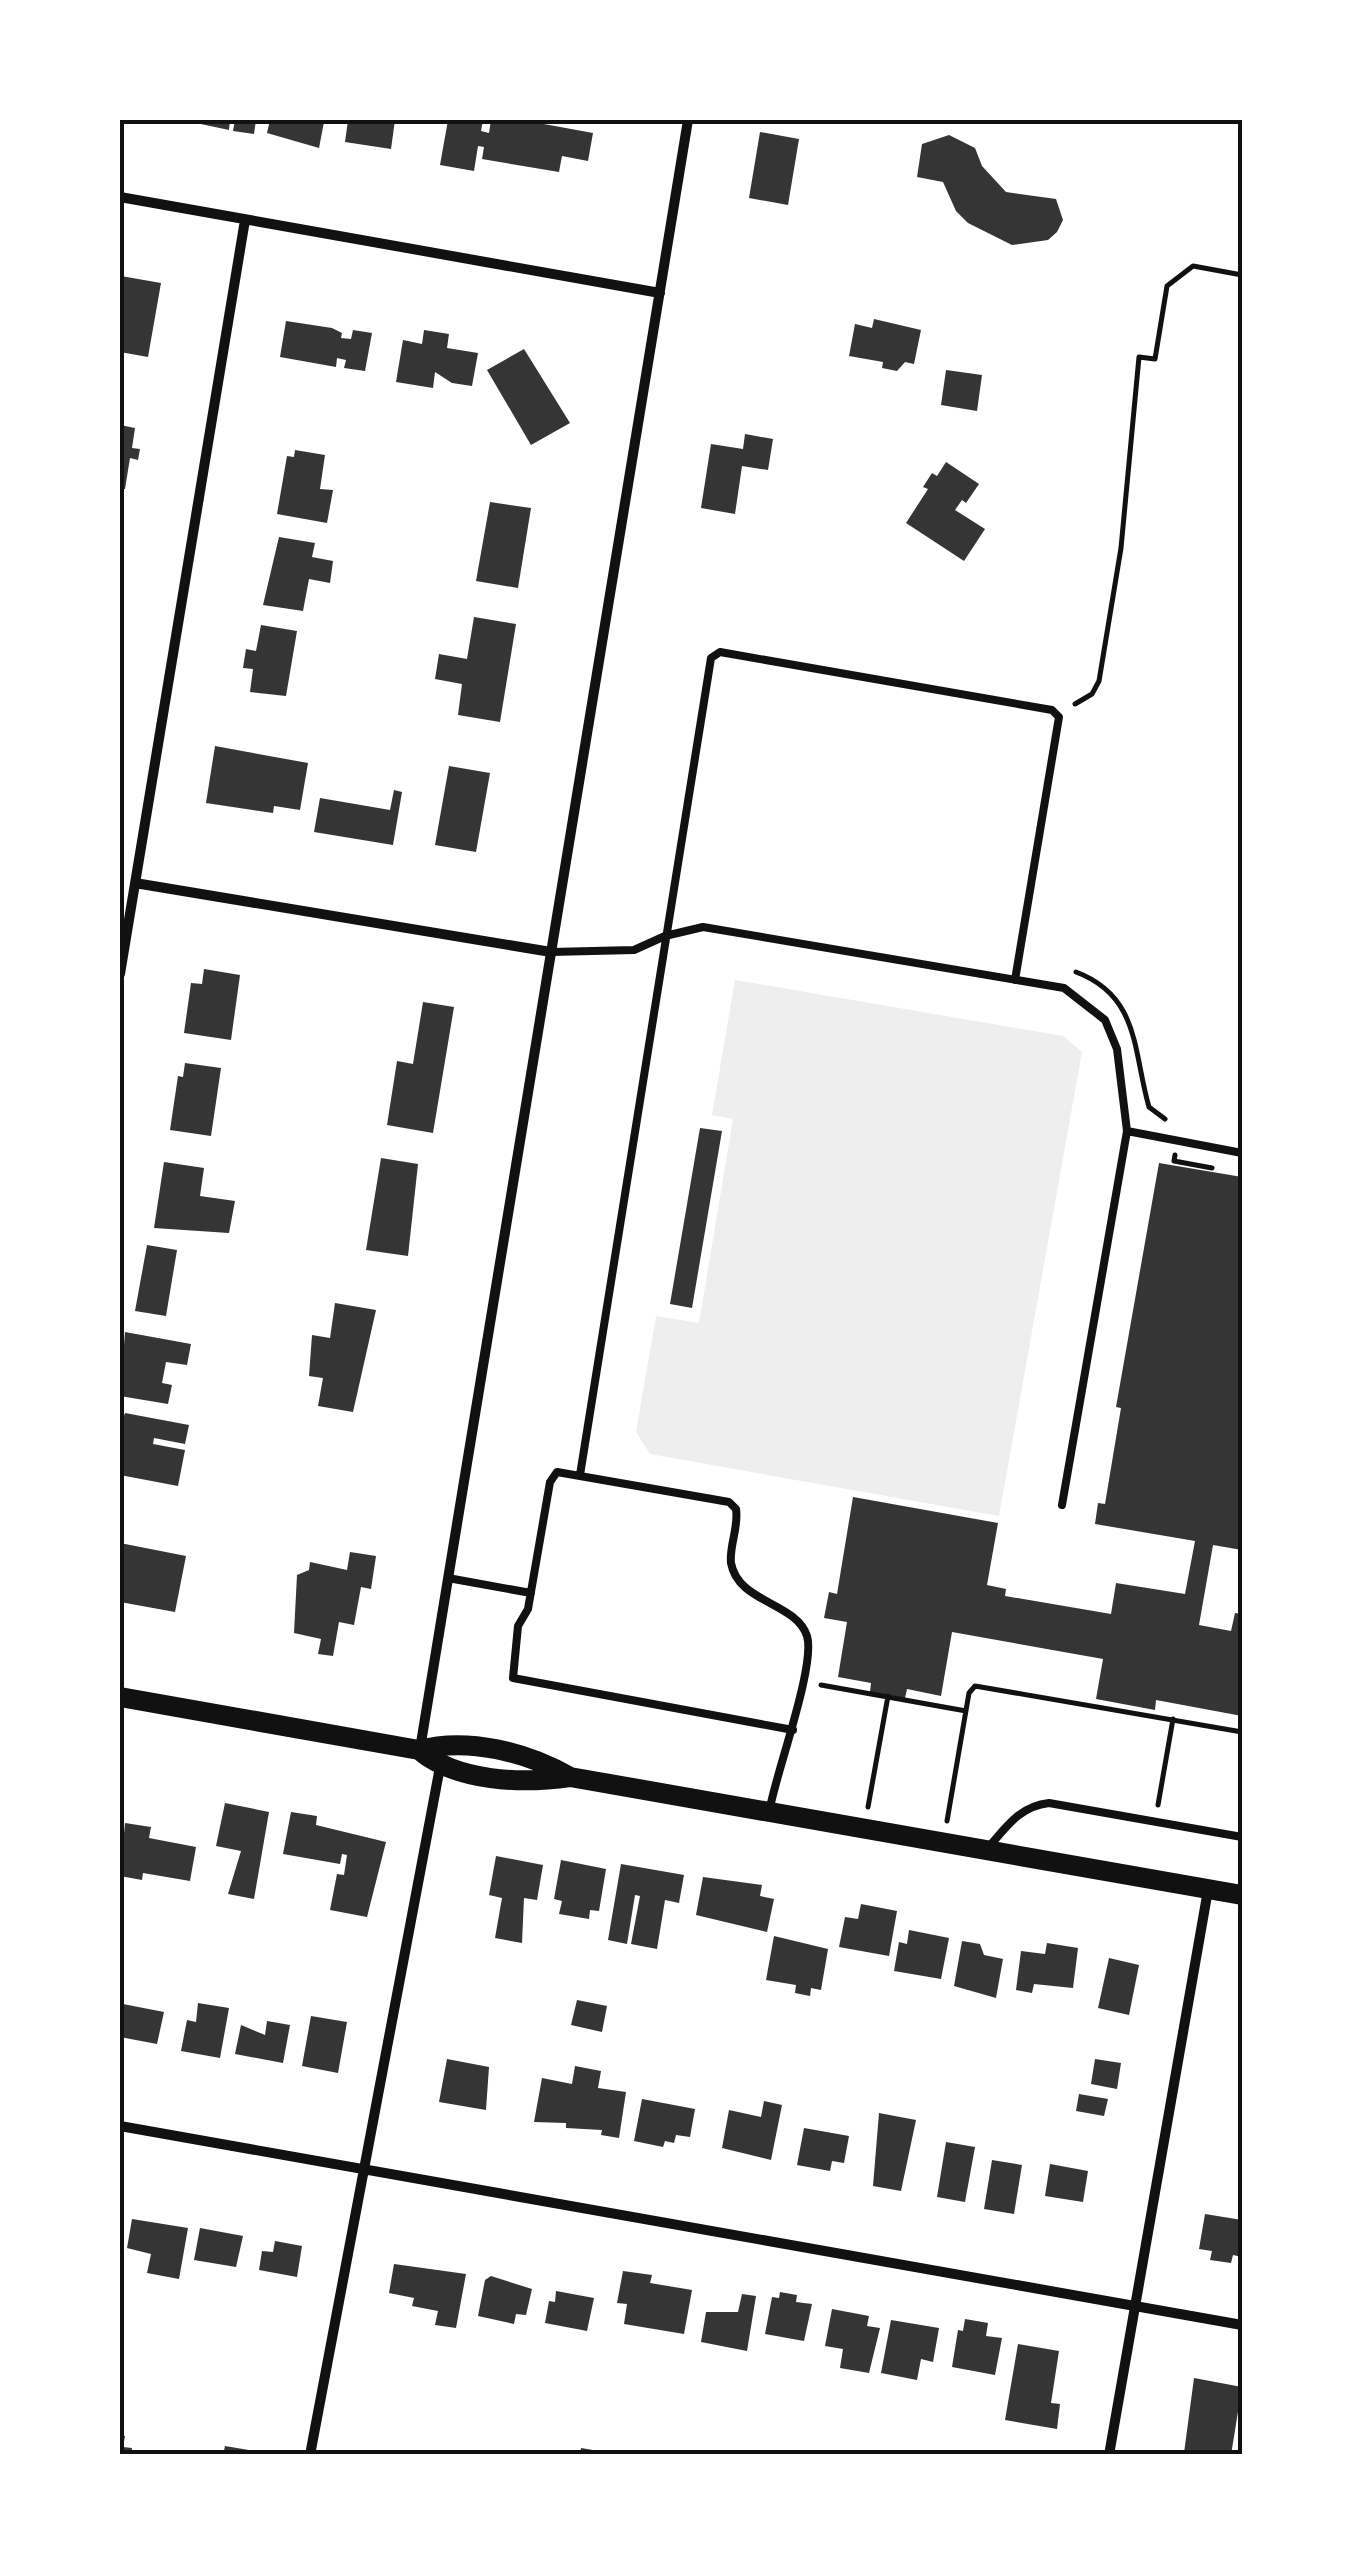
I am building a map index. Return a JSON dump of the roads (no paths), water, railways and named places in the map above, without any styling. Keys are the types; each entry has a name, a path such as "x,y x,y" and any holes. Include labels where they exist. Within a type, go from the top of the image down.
{"main road":[{"path":"120,1697 420,1750 444,1742 537,1758 570,1777"},
{"path":"420,1750 440,1767 532,1782 570,1777 1242,1895"}],"street":[{"path":"420,1750 688,120"},
{"path":"120,197 660,293"},
{"path":"120,974 245,220"},
{"path":"135,883 551,952"},
{"path":"310,2455 440,1767"},
{"path":"1109,2455 1208,1889"},
{"path":"120,2126 1242,2324"}],"lane":[{"path":"580,1476 707,668 720,652 1052,710 1059,716 1016,980"},
{"path":"551,952 634,950 665,936 704,928 1064,988 1105,1020 1117,1049 1128,1131 1062,1505"},
{"path":"1128,1131 1242,1152"},
{"path":"770,1812 777,1768 792,1730 808,1640 800,1624 740,1581 731,1562 738,1519 730,1502 557,1472 550,1482 528,1610 518,1626 510,1670 513,1678 792,1730"},
{"path":"448,1578 531,1593"},
{"path":"986,1850 1017,1814 1033,1804 1049,1802 1242,1837"}]}
